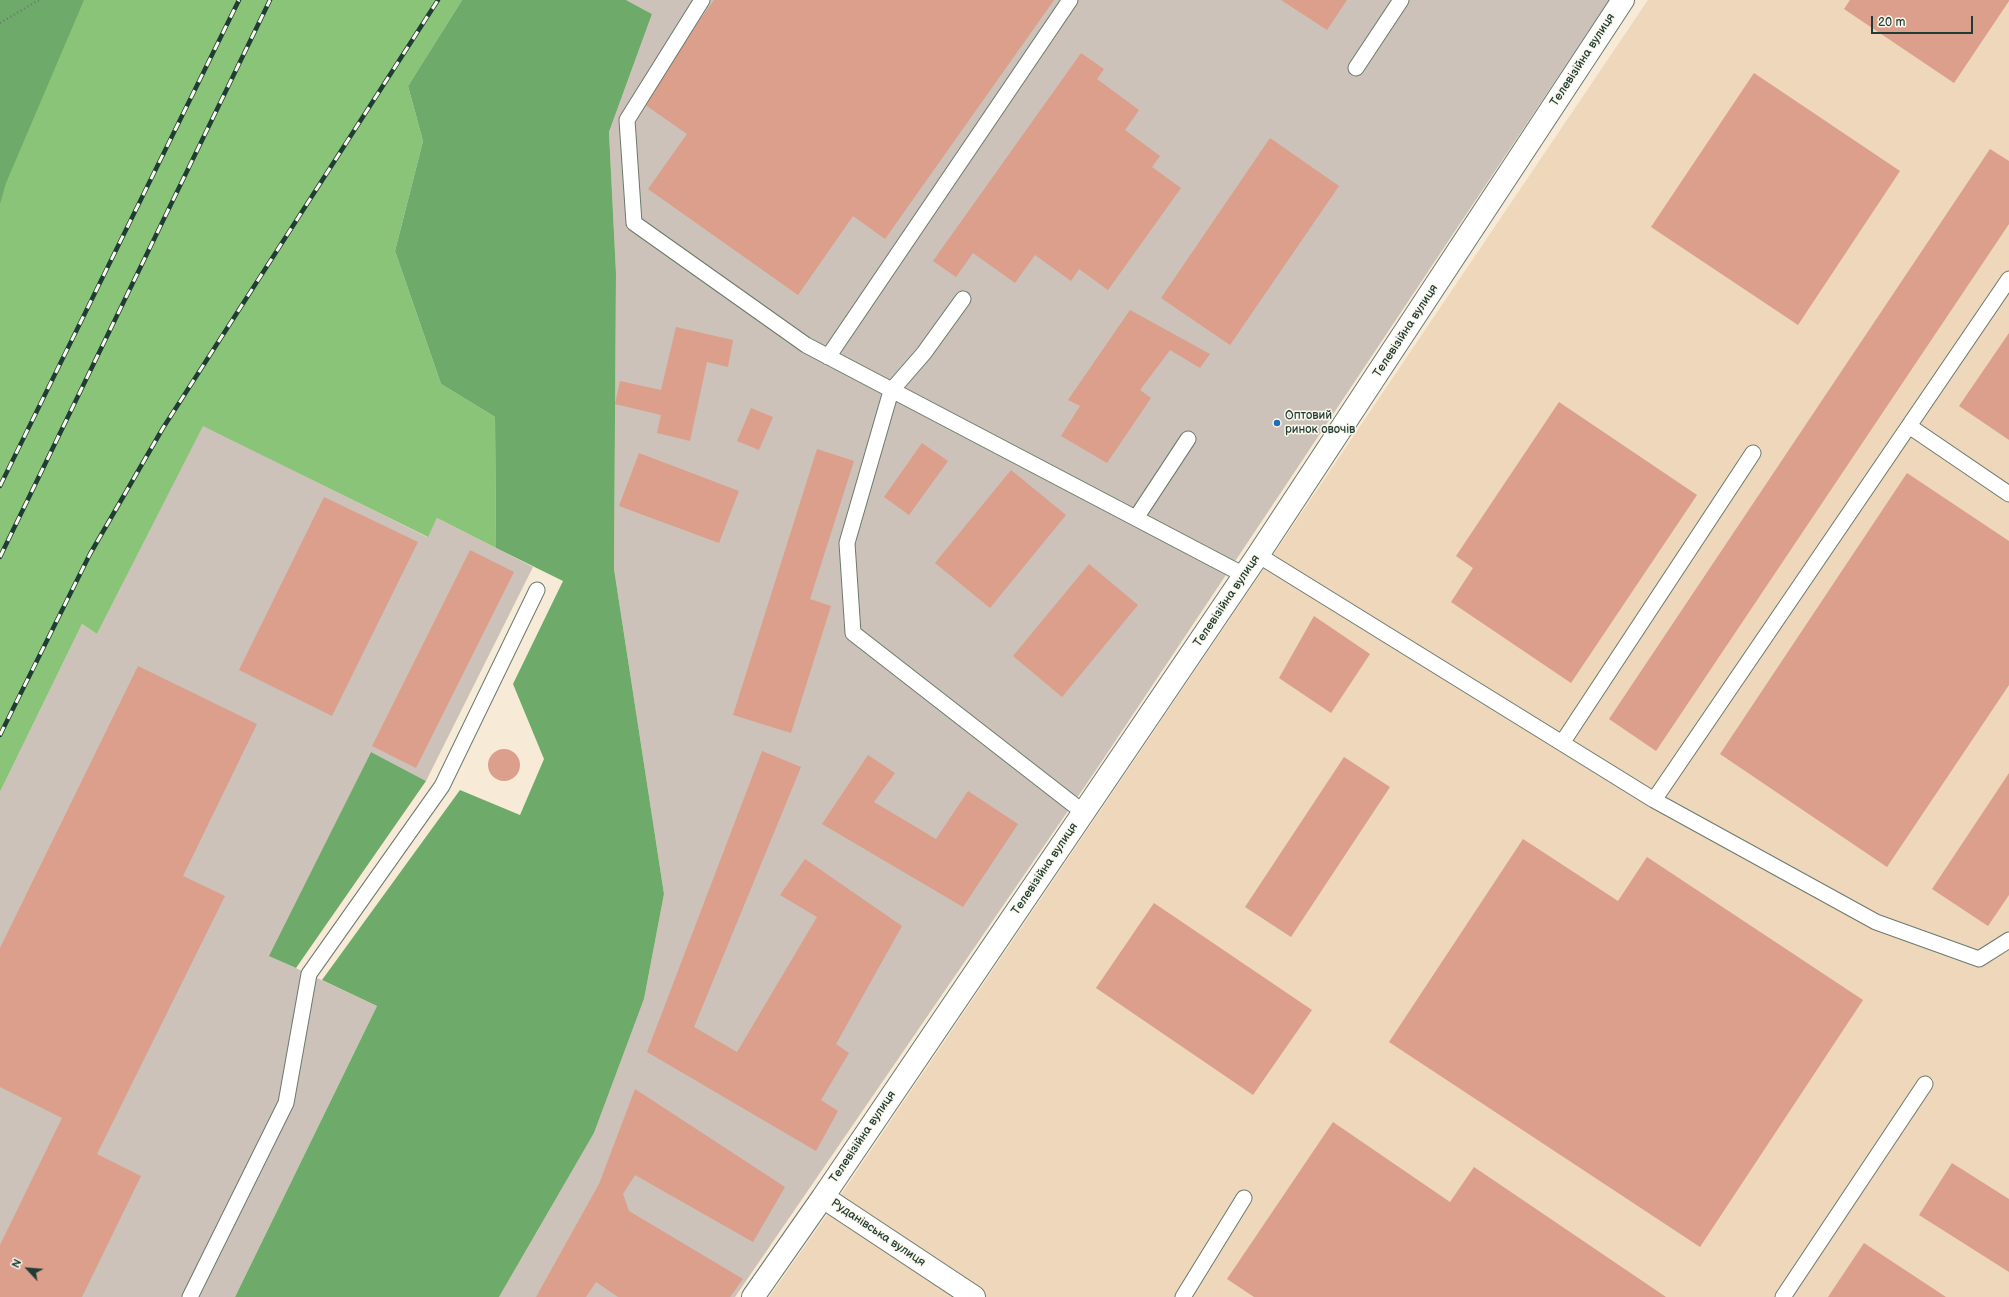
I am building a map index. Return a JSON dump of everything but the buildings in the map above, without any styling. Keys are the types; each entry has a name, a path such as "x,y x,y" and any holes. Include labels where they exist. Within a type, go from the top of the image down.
{"street":[{"name":"Телевізійна вулиця","path":"823,1197 1258,555 1623,0"},
{"name":"Руданівська вулиця","path":"753,1297 823,1197 974,1297"}],"lane":[{"path":"702,0 627,120 634,223 806,346 1244,575"},
{"path":"828,357 1070,0"},
{"path":"1356,68 1401,0"},
{"path":"1654,800 2009,280"},
{"path":"964,299 924,353 891,391 847,543 854,633 1083,812"},
{"path":"1909,426 2009,494"},
{"path":"1136,518 1188,439"},
{"path":"1562,743 1753,453"},
{"path":"1258,555 1654,800 1876,922 1980,959 2009,940"},
{"path":"190,1297 286,1103 309,974 442,786 537,590"},
{"path":"1783,1297 1925,1084"},
{"path":"1182,1297 1244,1198"}],"path":[{"path":"0,23 39,0"}],"shaded area":[{"path":"626,0 1609,0 1096,770 735,1297 499,1297 594,1133 644,999 664,894 614,569 616,273 609,132 652,14"},
{"path":"1648,0 2009,0 2009,1297 769,1297 840,1196"},
{"path":"203,425 427,537 437,518 533,567 426,781 371,752 270,956 377,1006 235,1297 0,1297 0,792 82,624 97,634"}],"green space":[{"path":"0,0 462,0 408,86 423,141 395,251 441,384 495,417 496,548 437,518 428,537 203,426 97,634 82,624 0,792"},
{"path":"0,0 84,0 6,183 0,204"},
{"path":"462,0 626,0 652,14 609,132 616,273 614,569 664,894 644,999 594,1133 499,1297 235,1297 377,1006 322,980 460,790 520,815 544,759 513,684 563,581 496,548 495,417 441,384 395,251 423,141 408,86"},
{"path":"371,752 426,781 296,968 269,956"}],"railway":[{"path":"0,486 239,0"},
{"path":"0,557 270,0"},
{"path":"0,735 90,554 163,428 438,0"}],"place":[{"name":"Оптовий ринок овочів","path":"1277,423"}]}
